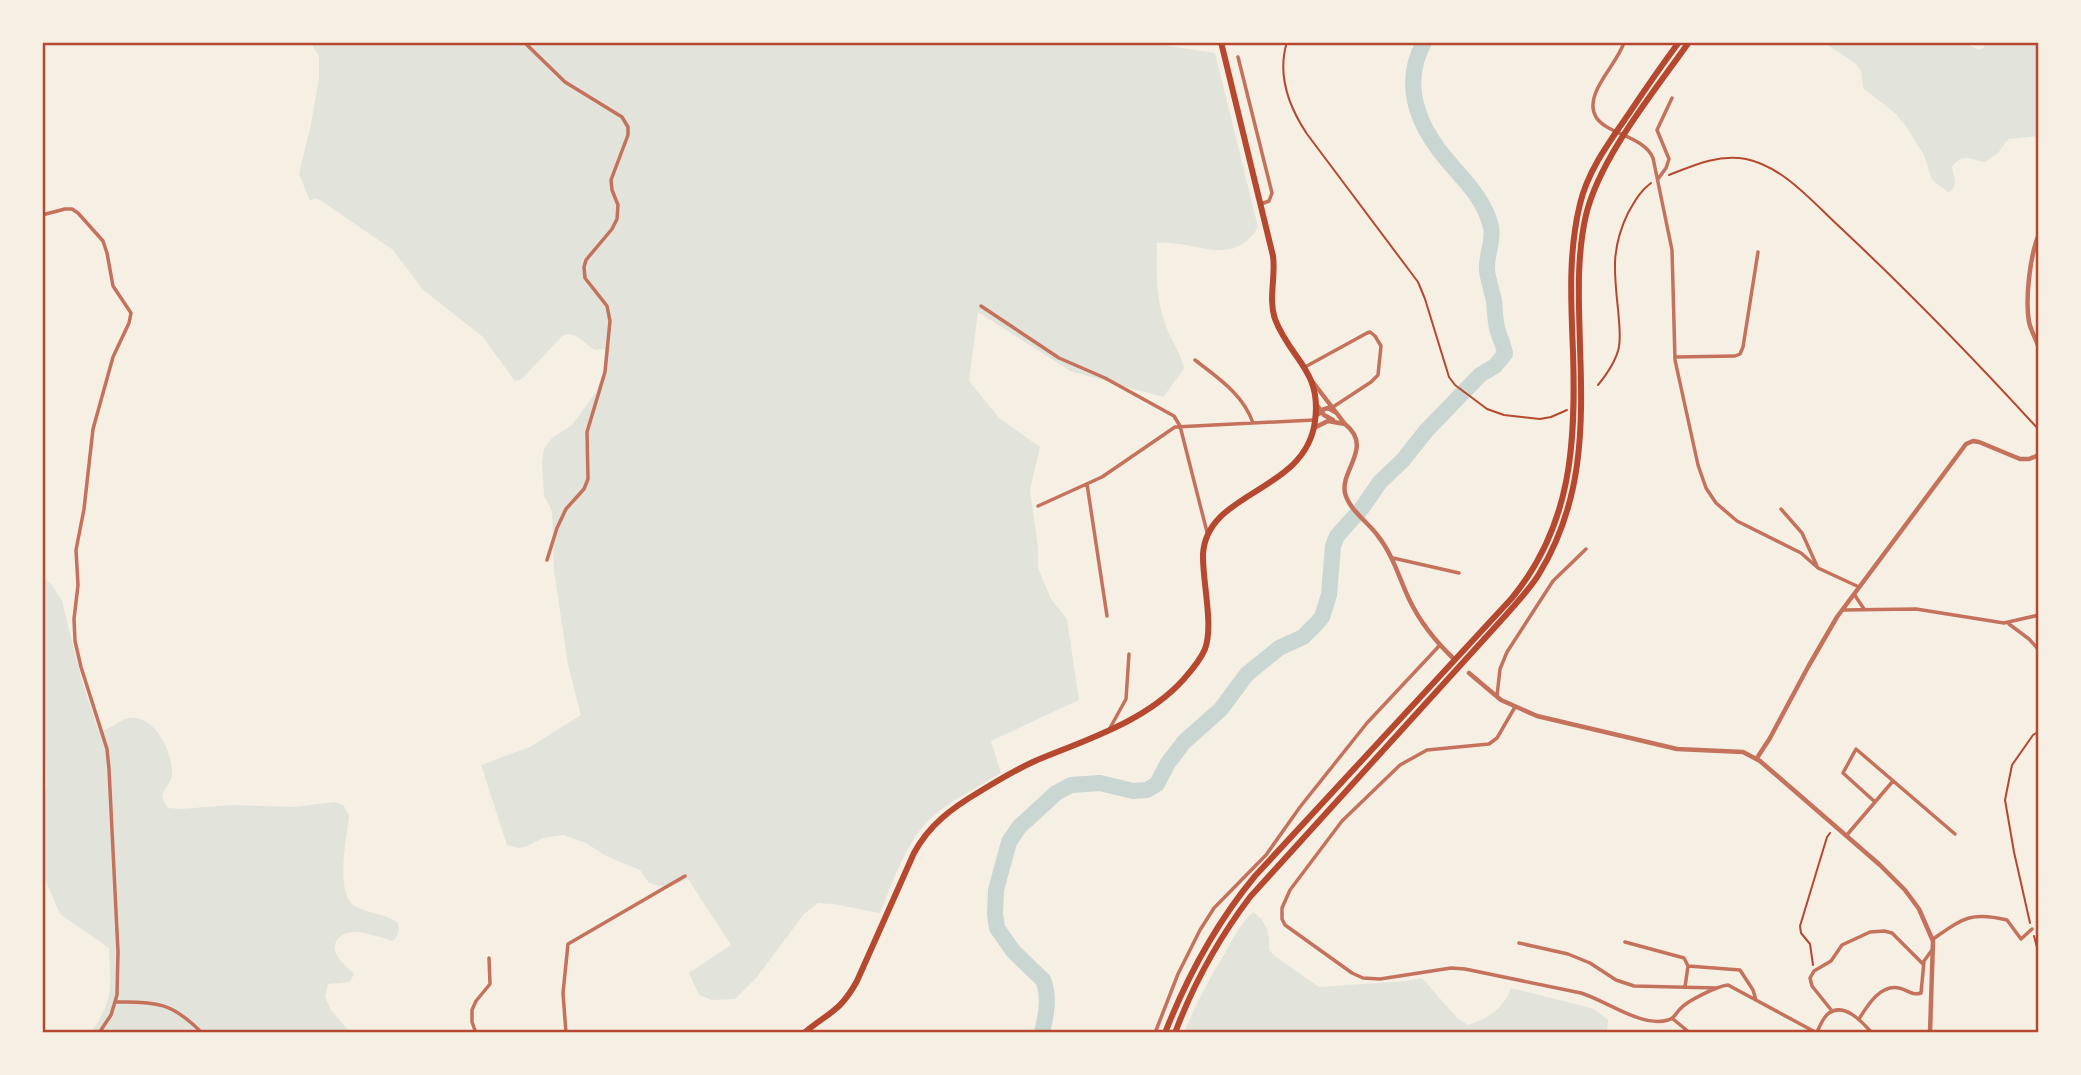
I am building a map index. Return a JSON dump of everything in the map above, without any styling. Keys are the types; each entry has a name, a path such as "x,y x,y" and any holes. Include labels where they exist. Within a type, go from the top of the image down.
{"main road":[{"path":"804,1033 830,1015 845,1000 909,862 934,825 953,808 1007,775 1143,712 1171,692 1188,674 1204,650 1208,628 1202,559 1208,534 1225,513 1291,468 1306,449 1315,420 1315,401 1310,377 1274,315 1274,261 1221,42"},
{"path":"1165,1033 1209,943 1240,894 1512,598 1545,546 1563,497 1573,446 1570,284 1572,246 1581,201 1590,175 1603,152 1679,42"},
{"path":"1175,1033 1218,944 1250,897 1506,615 1551,554 1566,516 1580,457 1580,248 1590,200 1610,158 1689,42"}],"street":[{"path":"524,42 565,82 622,117 628,127 628,135 611,180 618,205 617,219 583,267 587,281 607,306 610,321 605,372 587,432 588,479 566,509 547,560"},
{"path":"1624,42 1620,54 1599,85 1594,99 1595,114 1604,124 1645,147 1652,156 1673,254 1674,357 1699,470 1713,500 1737,521 1801,553 1818,568 1859,587"},
{"path":"1238,57 1272,193 1269,201 1261,204"},
{"path":"1658,179 1669,159 1657,130 1672,98"},
{"path":"42,215 72,209 99,236 107,250 113,286 131,311 129,324 113,357 91,440 84,509 77,543 78,587 74,626 79,657 109,762 118,952 116,1002 110,1018 99,1033"},
{"path":"2039,234 2031,261 2029,310 2030,327 2039,348"},
{"path":"1674,357 1735,356 1741,353 1758,252"},
{"path":"981,306 1059,358 1105,378 1167,411 1176,419 1208,534"},
{"path":"1305,367 1367,333 1370,332 1375,337 1381,346 1378,375 1371,383 1333,407"},
{"path":"1195,360 1234,393 1247,409 1253,423"},
{"path":"1310,377 1354,433 1355,457 1345,490 1348,499 1382,540 1414,608 1440,645 1454,659"},
{"path":"1315,401 1327,417 1345,424"},
{"path":"1038,506 1087,484 1128,461 1168,430 1180,426 1315,420 1321,411 1328,408 1338,415"},
{"path":"1314,428 1328,421 1338,422"},
{"path":"1757,758 1842,610 1968,443 1979,442 2020,460 2036,456"},
{"path":"1087,484 1107,616"},
{"path":"1781,509 1803,535 1818,568"},
{"path":"1497,697 1500,669 1507,653 1553,581 1586,549"},
{"path":"1391,558 1459,573"},
{"path":"1854,594 1858,603 1866,610"},
{"path":"1842,610 1916,609 2007,623 2039,615"},
{"path":"2007,623 2039,650"},
{"path":"1155,1033 1178,974 1214,908 1270,849 1367,723 1440,645"},
{"path":"1110,729 1126,699 1129,654"},
{"path":"1469,673 1497,697 1537,716 1658,745 1688,750 1741,752 1757,758 1873,859 1908,892 1921,912 1933,939 1930,1033"},
{"path":"1515,707 1499,735 1489,744 1427,750 1400,765 1342,821 1298,879 1283,902 1283,922 1352,973 1367,979 1465,969 1589,996 1643,1020 1664,1021 1672,1018 1684,1006 1718,988 1730,985 1817,1033 1824,1018 1832,1011 1845,1012 1859,1019 1872,1033"},
{"path":"1875,802 1843,773 1856,749 1955,834"},
{"path":"1846,836 1893,781"},
{"path":"566,1033 563,993 568,944 685,876"},
{"path":"1933,939 1969,917 2007,920 2021,939 2032,929"},
{"path":"1832,1011 1810,982 1810,978 1814,971 1829,962 1844,944 1866,933 1884,930 1894,934 1923,964"},
{"path":"1625,942 1685,959 1688,966 1685,988"},
{"path":"1519,943 1570,954 1631,986 1718,988"},
{"path":"1859,1019 1872,999 1881,993 1895,988 1919,995 1922,992 1923,964 1933,948"},
{"path":"476,1033 472,1010 489,984 489,958"},
{"path":"1688,966 1740,970 1754,991 1756,1000"},
{"path":"116,1002 165,1005 187,1018 202,1033"},
{"path":"1672,1018 1690,1033"}],"path":[{"path":"1287,42 1283,55 1283,74 1288,97 1298,120 1418,282 1426,299 1448,377 1478,403 1499,414 1531,419 1551,417 1572,407"},
{"path":"1598,385 1614,362 1619,346 1614,267 1618,238 1637,197 1658,179 1705,160 1746,159 1775,170 1797,188 1890,275 1977,362 2039,430"},
{"path":"2039,731 2012,765 2005,800 2014,852 2039,955"},
{"path":"1814,971 1810,944 1801,933 1800,926 1827,837 1835,826"}],"shaded area":[{"path":"310,42 1143,42 1215,53 1258,227 1248,240 1225,250 1157,243 1161,308 1184,369 1163,397 1070,371 978,312 969,381 999,418 1040,447 1030,490 1038,547 1038,568 1051,599 1067,619 1079,700 991,741 1001,773 954,801 928,821 906,853 880,913 818,903 804,914 757,977 735,999 712,1000 699,995 689,973 731,945 688,879 668,888 649,883 640,870 606,856 586,843 563,835 543,838 519,848 507,845 481,765 530,747 581,715 568,665 554,571 552,511 544,496 542,462 544,448 552,438 572,425 596,392 603,373 605,349 595,350 579,338 567,334 562,336 522,379 515,381 483,337 423,290 393,250 320,200 315,198 310,201 299,174 319,78 319,56"},
{"path":"1823,42 1967,42 1979,50 1988,42 2039,42 2039,136 2008,139 1998,153 1985,162 1963,158 1956,162 1952,167 1955,185 1948,192 1932,180 1924,155 1905,125 1896,114 1863,88 1861,70"},
{"path":"42,576 52,585 62,601 82,681 99,732 125,719 138,719 147,722 166,746 172,774 163,798 169,808 231,805 293,807 335,802 344,806 349,816 344,879 349,901 356,907 393,920 398,923 399,928 393,941 350,932 335,943 338,957 354,974 350,982 328,984 325,997 331,1010 351,1033 90,1033 107,1002 110,983 109,948 60,914 42,872 42,816 47,782 45,751 42,746"},
{"path":"1253,912 1267,928 1269,950 1319,987 1422,978 1458,1019 1468,1025 1495,1011 1505,1001 1511,988 1594,1009 1608,1020 1607,1032 1184,1033 1213,973 1238,931"}],"waterway":[{"path":"1042,1033 1047,999 1043,980 1013,951 997,928 995,914 996,890 1009,842 1019,827 1056,793 1071,785 1100,783 1133,791 1147,790 1157,784 1168,763 1184,742 1221,709 1247,674 1279,648 1303,637 1322,617 1329,595 1333,546 1337,536 1362,508 1380,482 1403,460 1426,431 1480,375 1495,366 1505,354 1496,325 1487,270 1492,232 1488,217 1474,191 1428,133 1416,104 1414,74 1424,42"}]}
